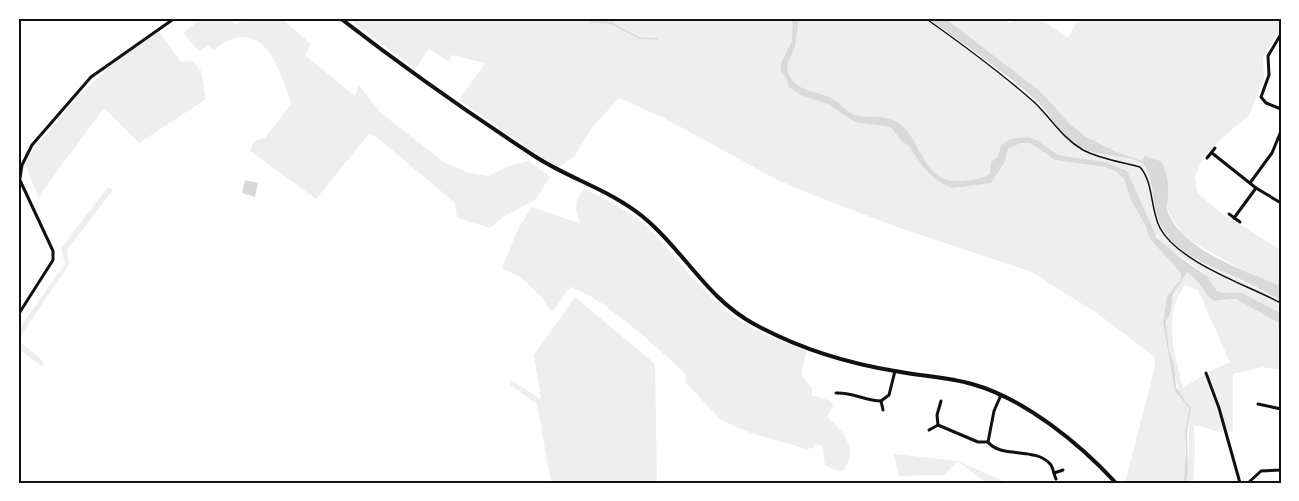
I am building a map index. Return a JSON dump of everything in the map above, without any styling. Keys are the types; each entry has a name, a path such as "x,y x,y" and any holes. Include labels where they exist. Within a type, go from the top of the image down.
{"street":[{"path":"18,315 53,260 53,251 19,177 32,145 92,78 175,18"},
{"path":"340,18 536,157 627,205 642,216 705,285 742,317 768,331 825,354 895,371 972,384 1001,395 1067,437 1116,483"},
{"path":"1281,34 1280,40 1268,56 1269,75 1261,97 1266,103 1281,109"},
{"path":"1250,183 1272,153 1281,131"},
{"path":"1208,158 1215,148"},
{"path":"1212,153 1250,183 1281,203"},
{"path":"1234,218 1257,188"},
{"path":"1229,214 1240,222"},
{"path":"836,393 852,393 866,399 881,401 889,395 895,371"},
{"path":"1206,374 1220,408 1240,483"},
{"path":"1001,395 994,411 988,442 991,447 1001,451 1035,455 1050,465 1056,479"},
{"path":"881,401 883,410"},
{"path":"938,425 937,415 941,401"},
{"path":"1258,404 1281,409"},
{"path":"938,425 978,442 988,442"},
{"path":"929,430 938,425"},
{"path":"1054,473 1063,470"},
{"path":"1248,483 1261,471 1281,470"}],"path":[{"path":"925,18 1014,85 1036,104 1060,132 1079,147 1140,167 1146,177 1161,230 1178,249 1202,265 1281,303"}],"shaded area":[{"path":"202,18 230,18 235,25 247,18 281,18 311,44 305,55 355,96 359,85 381,113 445,163 469,173 488,176 509,166 529,161 550,177 535,200 503,217 490,228 457,218 455,203 374,135 369,134 316,199 250,151 254,141 265,138 291,104 274,60 266,48 256,40 244,37 230,40 213,50 208,45 200,52 183,33"},
{"path":"347,18 927,18 1035,100 1050,116 1096,153 1141,162 1149,176 1159,222 1177,246 1202,262 1281,300 1281,313 1242,293 1217,291 1204,273 1165,246 1153,231 1127,171 1106,162 1058,155 1037,140 1036,146 1055,160 1104,167 1117,172 1124,179 1130,198 1150,239 1181,273 1181,279 1167,296 1163,323 1175,391 1189,407 1185,432 1184,483 1125,483 1155,366 1155,357 1098,314 1032,272 894,226 803,191 774,178 664,118 619,98 590,130 575,156 559,167 459,100 485,63 452,55 449,62 429,49 415,69"},
{"path":"793,18 799,18 795,47 787,70 796,84 829,97 854,115 895,121 912,137 930,168 938,175 949,180 964,181 984,177 990,174 991,162 998,157 1001,145 1010,139 1028,137 1037,140 1058,155 1106,162 1127,171 1157,238 1207,276 1217,291 1242,293 1281,313 1281,324 1236,299 1214,301 1187,272 1173,295 1170,314 1166,322 1169,352 1174,363 1176,387 1191,407 1187,433 1186,483 1184,483 1185,432 1189,408 1175,391 1163,323 1167,296 1181,279 1181,273 1150,239 1130,198 1124,179 1117,172 1104,167 1055,160 1031,143 1021,143 1008,148 1005,162 991,183 952,188 936,180 922,166 909,146 902,142 891,127 855,122 828,104 801,95 789,87 781,72 781,63 792,41"},
{"path":"927,18 945,18 1041,92 1070,124 1085,136 1119,153 1143,161 1145,156 1160,161 1168,182 1167,210 1175,225 1186,237 1216,258 1281,287 1281,300 1186,253 1176,245 1161,225 1152,186 1142,163 1093,152 1077,145 1037,101"},
{"path":"945,18 1002,18 1010,23 1014,18 1038,18 1068,38 1079,18 1280,18 1279,31 1263,58 1264,78 1249,115 1220,140 1201,162 1195,177 1198,194 1224,215 1281,250 1281,287 1237,267 1189,240 1181,232 1166,208 1168,194 1145,159 1143,161 1119,153 1085,136 1070,124 1041,92"},
{"path":"159,32 181,62 193,61 201,71 206,99 139,143 104,108 38,197 26,166 29,155 79,95 116,61"},
{"path":"245,180 258,183 255,197 242,193"},
{"path":"108,187 113,190 67,250 69,264 18,340 18,330 65,264 61,248"},
{"path":"584,189 617,206 649,229 707,293 741,322 807,351 801,374 812,388 812,395 831,401 833,406 827,417 848,442 850,456 842,471 825,465 822,446 815,444 813,448 806,449 748,432 721,420 685,382 686,374 614,312 583,292 570,287 554,310 550,310 542,297 520,277 502,268 519,227 532,207 579,223 576,205"},
{"path":"1187,272 1214,299 1240,300 1258,307 1281,321 1281,370 1262,367 1233,374 1233,431 1227,432 1221,407 1208,372 1230,362 1198,290 1185,285 1178,297 1174,309 1172,335 1183,388 1205,374 1224,432 1194,426 1193,483 1186,483 1191,407 1177,386 1167,341 1169,310 1176,290"},
{"path":"575,297 655,364 657,483 551,483 537,404 510,385 512,381 541,399 534,355"},
{"path":"18,340 44,362 42,366 21,351"},
{"path":"894,454 958,461 944,475 899,476"},
{"path":"958,461 1008,483 986,483"}],"waterway":[{"path":"588,18 592,22 611,23 639,38 657,39"}]}
